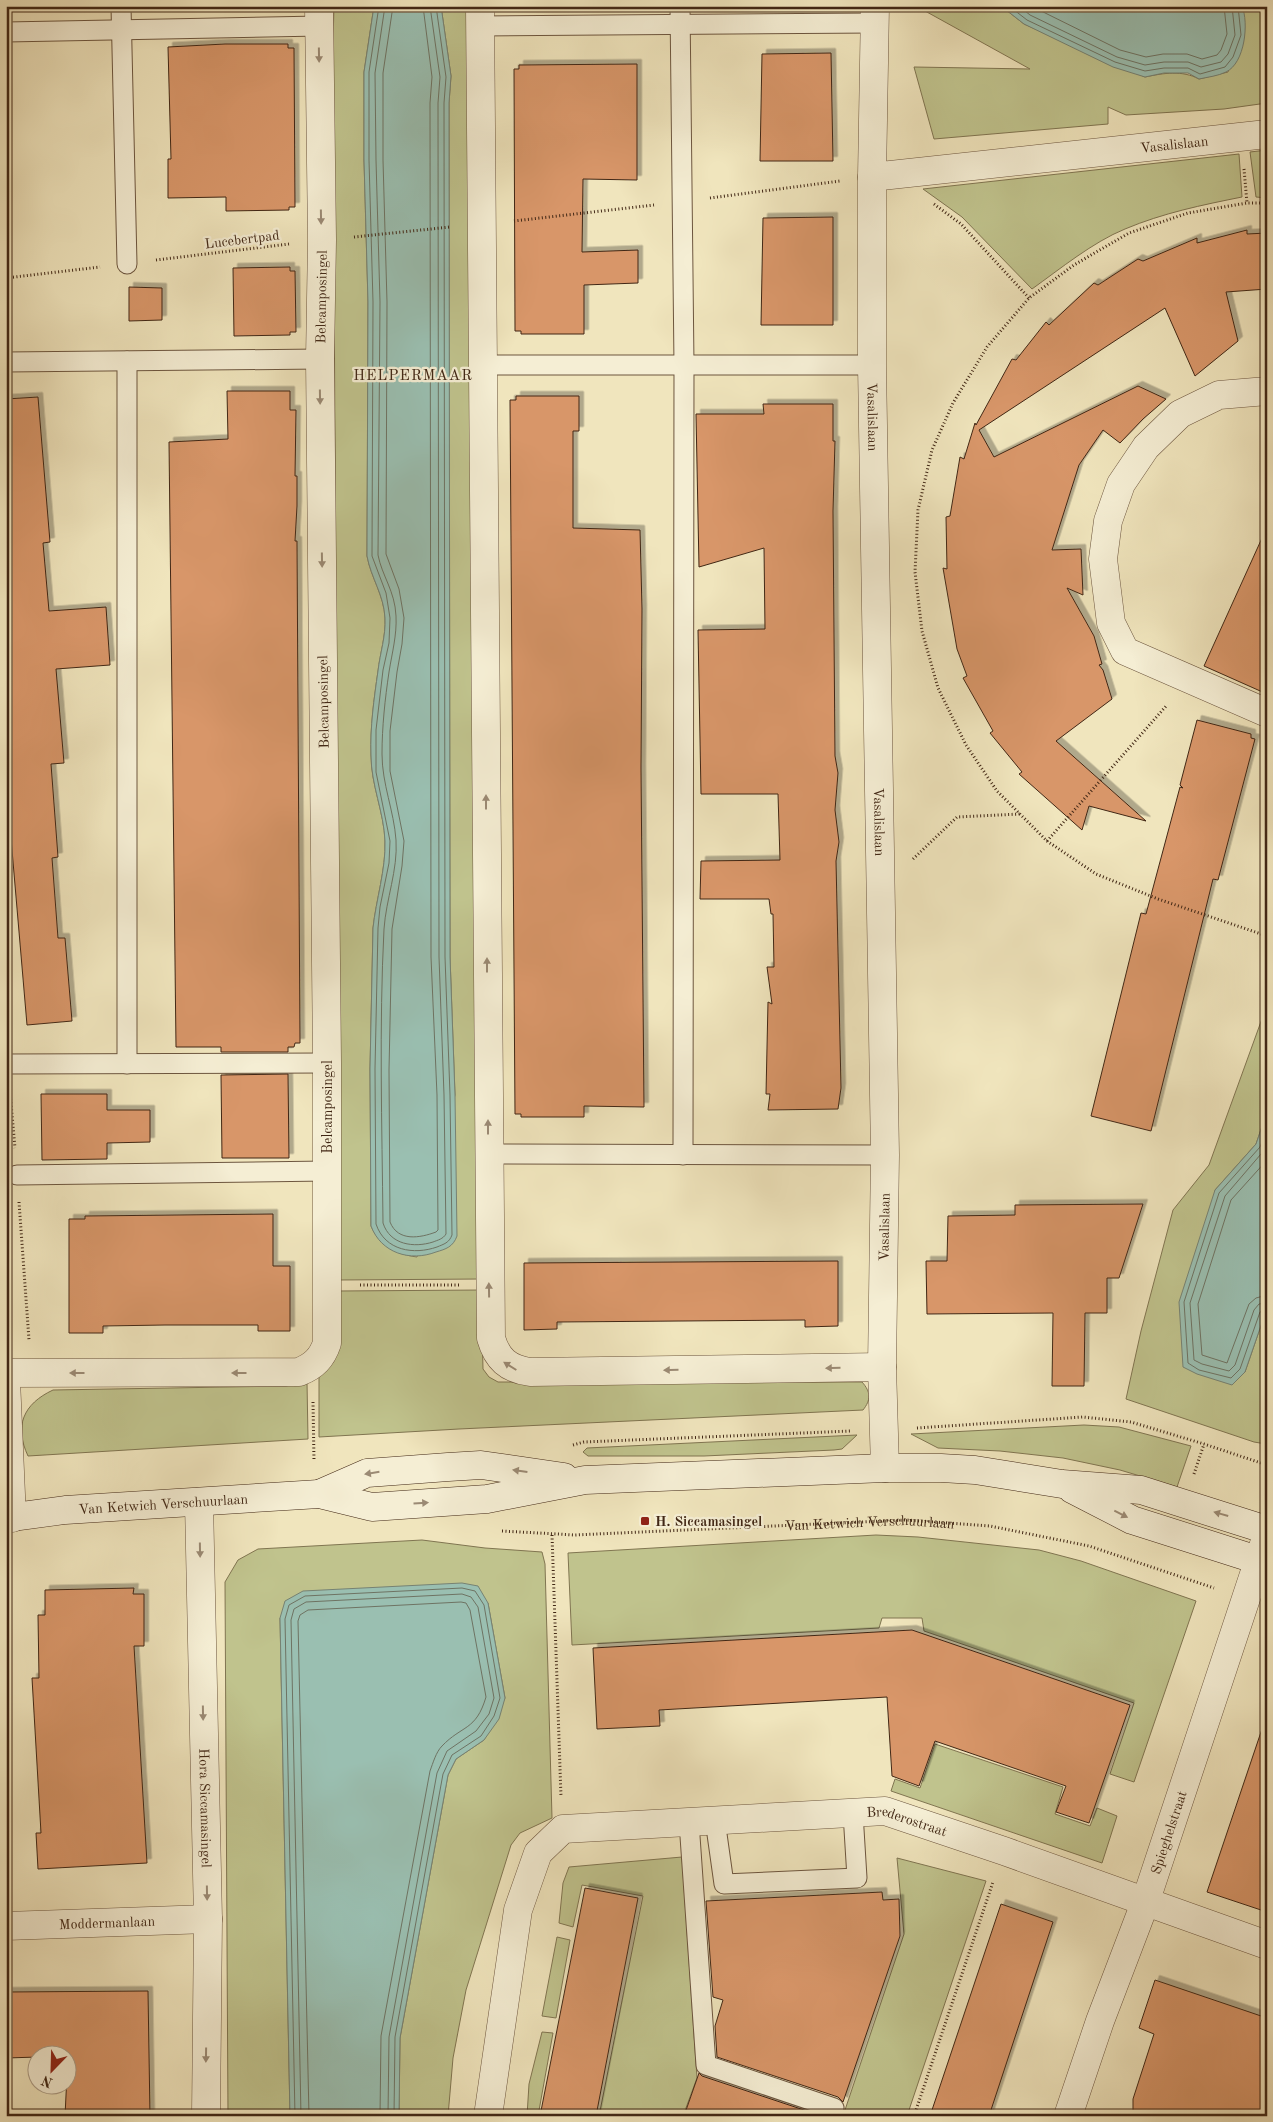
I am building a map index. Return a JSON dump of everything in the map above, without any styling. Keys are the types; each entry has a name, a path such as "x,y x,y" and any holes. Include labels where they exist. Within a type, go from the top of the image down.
{"street":[{"name":"Vasalislaan","path":"875,15 884,176 872,365 886,1155 882,1367 885,1468"},
{"name":"Belcamposingel","path":"300,1370 318,1361 327,1343 328,1286 320,358 322,240 320,16"},
{"path":"480,16 480,224 483,365 490,1338 495,1352 504,1363 516,1370 530,1372 882,1367"},
{"name":"Vasalislaan","path":"884,176 1267,134"},
{"path":"1267,391 1219,395 1180,414 1146,447 1121,484 1108,521 1103,559 1111,623 1125,652 1267,713"},
{"path":"9,1518 14,1375 300,1370"},
{"name":"Van Ketwich Verschuurlaan","path":"9,1518 65,1510 317,1494 367,1473 473,1466 585,1480 885,1468 975,1470 1062,1484 1132,1520 1264,1547"},
{"name":"Hora Siccamasingel","path":"199,1502 208,1920 206,2116"},
{"name":"Spieghelstraat","path":"1068,2116 1100,2021 1144,1903 1264,1547"},
{"name":"Brederostraat","path":"562,1829 884,1811 1004,1851 1144,1903 1267,1945"},
{"path":"488,2116 518,1910 538,1853 562,1829"},
{"name":"Moddermanlaan","path":"6,1926 208,1920"}],"lane":[{"path":"122,6 127,264"},
{"path":"680,15 684,365 683,1155"},
{"path":"480,16 875,15"},
{"path":"6,32 122,30 320,16"},
{"path":"6,362 320,358"},
{"path":"127,361 127,1064"},
{"path":"483,365 872,365"},
{"path":"7,1064 327,1064"},
{"path":"489,1154 886,1155"},
{"path":"17,1175 327,1172"},
{"path":"715,1820 724,1884 857,1878 853,1813"},
{"path":"688,1822 706,2065 834,2108"}],"path":[{"path":"884,176 961,224 1029,298"},
{"path":"1267,203 1247,203 1188,213 1129,232 1074,265 1029,298 987,347 953,403 932,450 918,510 915,572 922,631 938,688 966,745 997,791 1047,841 1096,874 1158,899 1267,936"},
{"name":"Lucebertpad","path":"6,278 322,240 480,224"},
{"path":"1047,841 1189,681"},
{"path":"881,889 957,817 1020,814"},
{"path":"7,1064 29,1325 14,1375"},
{"path":"328,1286 489,1284"},
{"path":"300,1370 317,1494"},
{"name":"Van Ketwich Verschuurlaan","path":"496,1531 552,1535 906,1520 990,1526 1089,1546 1245,1599"},
{"path":"552,1535 562,1829"},
{"path":"914,2116 1004,1851"}],"green space":[{"path":"334,6 374,6 364,72 364,160 368,302 367,556 382,602 385,618 384,638 374,702 371,744 373,777 384,830 385,852 373,928 370,1069 371,1226 379,1239 389,1248 402,1254 417,1257 455,1095 450,957 449,103 451,76 441,6 469,6 481,1279 339,1280"},
{"path":"916,6 1001,6 1024,24 1145,77 1179,73 1199,79 1228,72 1244,9 1242,6 1267,6 1267,103 1224,109 1126,115 1108,107 1108,124 934,139 914,67 1030,69"},
{"path":"1267,150 1267,198 1256,197 1250,152"},
{"path":"1239,154 1242,197 1168,214 1113,234 1089,248 1032,289 962,217 923,189"},
{"path":"1267,1005 1267,1112 1256,1144 1215,1190 1245,1372 1267,1308 1266,1444 1254,1442 1126,1399 1141,1331 1173,1210 1209,1165"},
{"path":"481,1290 483,1369 489,1377 498,1382 862,1382 867,1389 869,1399 863,1410 319,1437 319,1376 338,1291"},
{"path":"307,1382 308,1439 28,1456 24,1445 22,1426 28,1409 34,1402 53,1390 286,1386"},
{"path":"1084,1425 1119,1427 1191,1446 1177,1487 1120,1470 1063,1458 1000,1451 938,1448 911,1434"},
{"path":"857,1435 842,1449 834,1450 704,1456 588,1456 583,1452 587,1448"},
{"path":"876,1535 918,1537 1039,1550 1081,1561 1196,1601 1134,1782 1110,1774 1134,1703 924,1631 922,1618 882,1618 879,1628 572,1645 568,1553"},
{"path":"422,1540 485,1548 542,1552 545,1564 552,1818 520,1833 511,1845 466,1990 453,2058 448,2116 399,2116 400,2038 448,1775 456,1759 484,1740 505,1698 488,1603 280,1618 290,2116 228,2116 225,1582 238,1560 258,1549"},
{"path":"935,1744 1063,1787 1055,1814 1090,1826 1097,1808 1117,1816 1102,1863 891,1791 895,1779 920,1788"},
{"path":"682,1857 697,2078 683,2116 599,2116 643,1896 582,1885 573,1927 559,1923 563,1883 569,1867"},
{"path":"897,1858 986,1881 907,2116 843,2116 904,1934"},
{"path":"557,1937 570,1940 556,2018 542,2016"},
{"path":"542,2032 553,2033 538,2116 527,2116 529,2084"}],"water":[{"path":"374,6 441,6 451,76 449,103 450,957 455,1095 457,1236 446,1249 416,1256 398,1253 389,1249 382,1243 371,1226 370,1069 373,928 385,852 384,830 373,777 371,744 374,702 384,638 385,618 382,602 367,556 368,302 364,160 364,72"},
{"path":"1001,6 1242,6 1245,22 1244,42 1238,60 1226,72 1199,79 1188,73 1164,73 1145,77 1113,67 1024,24"},
{"path":"1267,1112 1267,1308 1245,1372 1232,1385 1197,1374 1183,1367 1179,1302 1215,1190 1256,1144"},
{"path":"462,1583 478,1586 488,1603 505,1698 499,1719 484,1740 456,1759 448,1775 400,2038 399,2116 290,2116 280,1618 285,1601 303,1591"}],"building":[{"path":"225,44 288,44 288,48 294,48 295,207 289,207 289,210 226,211 226,197 168,198 168,159 171,159 168,47"},
{"path":"831,53 833,161 760,161 762,54"},
{"path":"637,64 637,180 583,179 582,252 638,250 638,283 584,285 584,334 521,334 521,331 515,331 514,69 519,69 519,65"},
{"path":"833,217 833,325 761,325 763,218"},
{"path":"1247,230 1247,234 1267,233 1267,289 1226,292 1238,341 1195,376 1165,308 979,430 994,457 1138,386 1166,399 1120,443 1103,430 1079,465 1052,550 1081,549 1083,595 1067,588 1094,636 1102,664 1099,665 1103,670 1112,699 1056,741 1146,821 1089,806 1082,830 1019,774 1022,772 990,733 993,731 963,678 967,676 957,649 943,568 947,569 946,517 950,516 960,457 964,459 975,423 976,425 1012,359 1016,360 1046,322 1049,325 1094,283 1098,285 1138,259 1143,261 1197,238 1197,243"},
{"path":"290,267 290,271 295,271 296,332 290,332 290,335 234,336 233,268"},
{"path":"129,287 162,288 162,320 129,321"},
{"path":"227,391 290,391 290,410 296,410 295,476 297,476 297,506 295,541 297,541 300,1043 295,1043 294,1047 288,1047 288,1052 221,1052 221,1047 176,1047 169,442 228,439"},
{"path":"516,396 579,396 579,431 573,431 573,528 640,530 644,1107 584,1106 584,1117 521,1117 521,1114 515,1114 510,400 516,400"},
{"path":"38,397 50,542 43,543 49,611 106,607 110,665 56,669 64,763 51,764 58,857 52,858 58,938 65,938 72,1021 27,1025 6,780 6,399"},
{"path":"763,404 833,404 833,441 835,441 833,511 835,756 838,773 835,810 839,842 836,861 841,1088 838,1109 768,1110 770,1094 766,1094 768,1002 772,1004 767,967 774,967 773,914 771,914 769,899 700,899 701,861 780,860 778,794 701,794 698,630 765,629 764,548 699,567 696,414 764,414"},
{"path":"1267,527 1267,694 1204,666"},
{"path":"1197,720 1251,734 1251,738 1255,739 1218,880 1213,879 1151,1131 1091,1116 1141,913 1146,914 1180,787 1183,788 1180,785"},
{"path":"288,1074 289,1158 222,1158 221,1075"},
{"path":"41,1094 107,1094 107,1110 150,1110 150,1142 107,1143 107,1159 42,1160"},
{"path":"1143,1204 1119,1278 1107,1278 1107,1313 1085,1313 1084,1386 1052,1386 1053,1313 927,1314 926,1261 947,1261 948,1216 1015,1215 1015,1205"},
{"path":"273,1214 273,1266 290,1266 290,1331 258,1331 258,1325 165,1325 103,1326 103,1333 69,1333 69,1219 85,1219 85,1216"},
{"path":"838,1261 838,1326 805,1327 805,1320 557,1322 557,1329 524,1330 524,1263"},
{"path":"134,1588 133,1594 144,1594 144,1646 134,1646 147,1863 38,1869 36,1833 41,1833 32,1678 39,1678 38,1615 45,1615 45,1590"},
{"path":"912,1630 1130,1705 1089,1823 1056,1812 1066,1786 935,1741 919,1786 892,1776 887,1697 659,1710 660,1726 597,1729 593,1648"},
{"path":"1262,1729 1267,1729 1267,1912 1207,1892"},
{"path":"585,1888 638,1898 596,2116 540,2116"},
{"path":"882,1892 883,1900 899,1899 900,1936 843,2102 838,2097 717,2057 715,2026 723,2000 713,1997 706,1901"},
{"path":"1001,1904 1053,1922 989,2116 930,2116"},
{"path":"1155,1980 1267,2018 1267,2116 1147,2116 1133,2111 1133,2099 1154,2034 1139,2028"},
{"path":"148,1991 150,2116 65,2116 66,2094 78,2094 78,2044 28,2044 28,2057 6,2058 6,1992"},
{"path":"699,2073 702,2076 822,2116 684,2116"}],"place":[{"name":"H. Siccamasingel","path":"645,1521"}],"district":[{"name":"HELPERMAAR","path":"413,375"}]}
